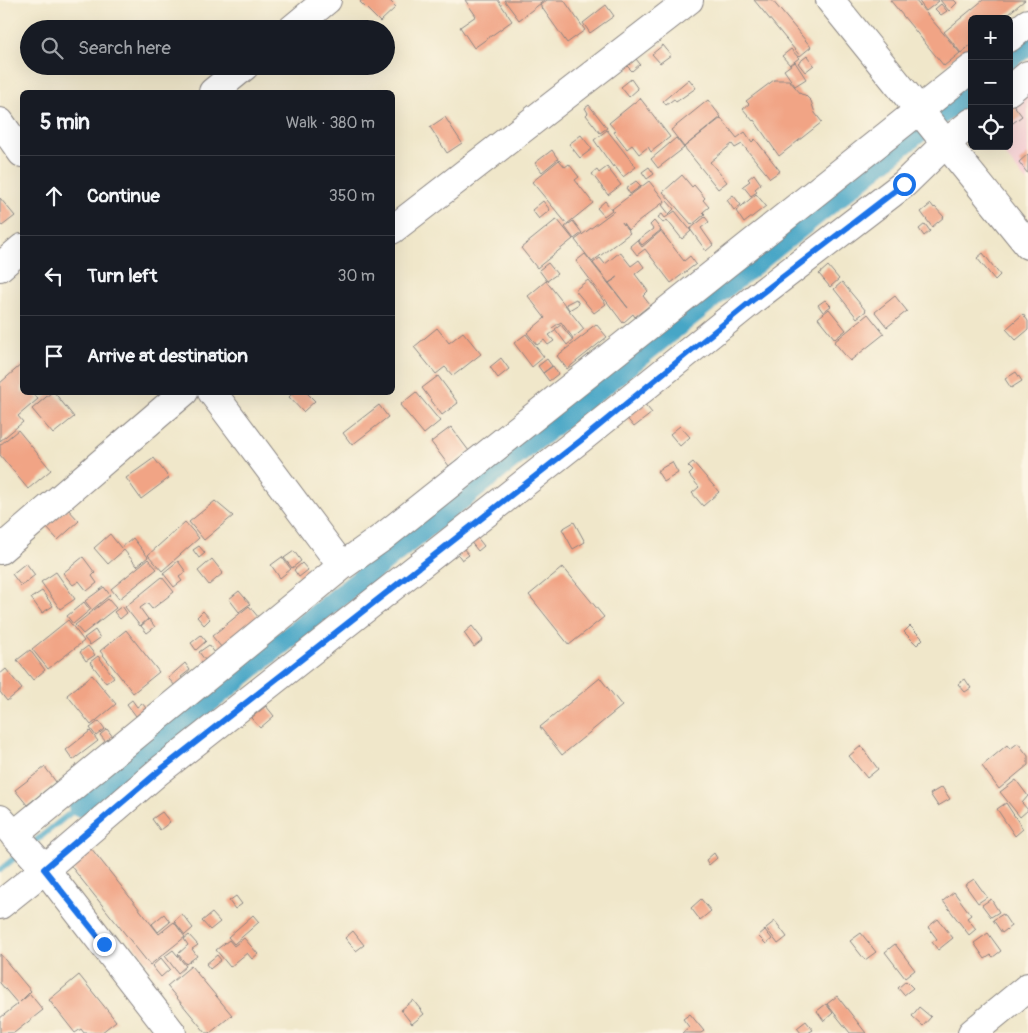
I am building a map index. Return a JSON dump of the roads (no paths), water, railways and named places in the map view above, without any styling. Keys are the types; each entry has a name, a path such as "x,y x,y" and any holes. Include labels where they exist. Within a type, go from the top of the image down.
{"street":[{"path":"303,20 327,0"},
{"path":"395,228 690,0"},
{"path":"830,0 1028,244"},
{"path":"1013,35 1028,24"},
{"path":"172,1033 40,865 11,832 342,566 383,537 968,71"},
{"path":"215,90 234,75"},
{"path":"1013,88 1028,76"},
{"path":"0,122 20,150"},
{"path":"0,905 40,865 584,438 754,299 904,184 943,138 968,124"},
{"path":"0,267 20,250"},
{"path":"0,550 181,395"},
{"path":"214,395 342,566"},
{"path":"972,1033 1028,987"}],"waterway":[{"path":"1013,56 1028,44"},
{"path":"79,806 968,92"},
{"path":"32,844 79,806"},
{"path":"0,870 22,852"}]}
